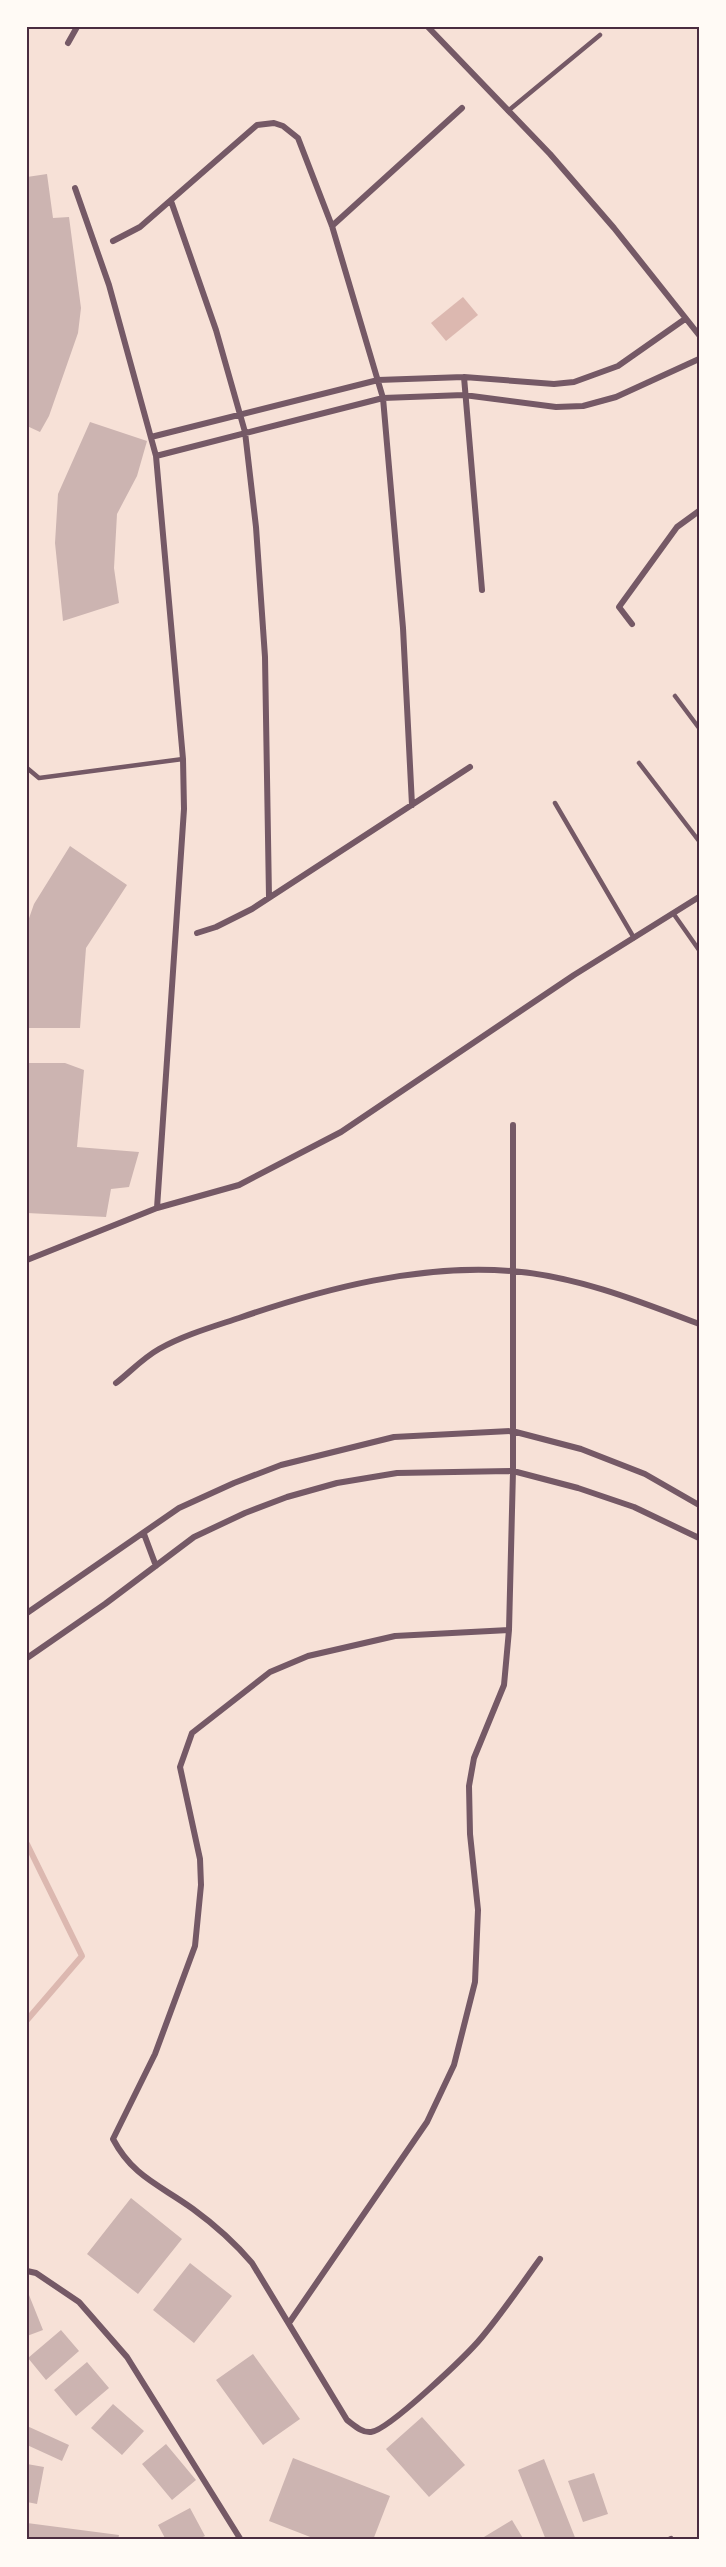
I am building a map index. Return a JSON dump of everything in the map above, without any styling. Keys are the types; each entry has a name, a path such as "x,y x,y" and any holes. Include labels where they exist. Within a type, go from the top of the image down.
{"street":[{"path":"69,42 77,27"},
{"path":"428,27 550,154 614,228 699,335"},
{"path":"332,226 462,108"},
{"path":"113,241 140,227 256,125 274,123 283,126 298,138 332,226 383,398 403,627 412,805"},
{"path":"75,188 109,285 156,456 183,759 184,809 157,1208"},
{"path":"171,201 216,330 245,432 256,527 265,657 269,897"},
{"path":"150,437 378,380 464,377 554,384 574,382 618,366 685,319"},
{"path":"156,456 383,398 464,395 556,407 583,406 616,397 699,359"},
{"path":"464,377 482,590"},
{"path":"632,624 619,608 676,527 699,511"},
{"path":"197,933 234,919 470,767"},
{"path":"27,1260 157,1208 239,1185 341,1132 574,975 699,897"},
{"path":"289,2324 427,2122 457,2056 475,1983 478,1910 468,1804 474,1758 504,1685 509,1630 513,1471 513,1125"},
{"path":"116,1383 157,1350 175,1342 321,1292 457,1269 512,1271 554,1277 634,1299 699,1324"},
{"path":"27,1613 179,1508 281,1465 394,1437 512,1431 581,1449 634,1469 699,1505"},
{"path":"27,1658 194,1537 244,1513 287,1497 338,1483 397,1473 513,1471 578,1488 634,1507 699,1538"},
{"path":"144,1534 156,1566"},
{"path":"509,1630 395,1636 308,1656 270,1672 192,1733 184,1750 180,1767 200,1859 201,1885 195,1946 155,2054 113,2139 123,2159 144,2177 193,2209 235,2243 252,2263 347,2420 360,2430 370,2432 382,2428 481,2338 540,2259"},
{"path":"27,2271 36,2274 78,2302 127,2357 241,2540"}],"lane":[{"path":"508,111 600,34"},
{"path":"675,696 699,728"},
{"path":"27,768 39,778 183,759"},
{"path":"639,763 699,841"},
{"path":"555,803 634,938"},
{"path":"673,913 699,950"}],"shaded area":[{"path":"463,297 478,315 446,341 431,323"}],"building":[{"path":"47,174 53,218 69,217 81,308 78,333 49,416 40,432 27,426 27,177"},
{"path":"90,422 147,441 137,476 117,514 114,568 119,603 63,621 55,543 58,494"},
{"path":"70,846 127,885 86,948 80,1028 27,1028 27,924 34,904"},
{"path":"27,1063 65,1063 84,1070 77,1147 139,1152 129,1187 111,1189 106,1217 27,1213"},
{"path":"131,2198 182,2239 138,2294 87,2254"},
{"path":"190,2263 232,2296 194,2343 153,2310"},
{"path":"29,2295 43,2330 27,2336 27,2296"},
{"path":"61,2330 79,2351 46,2380 28,2358"},
{"path":"253,2354 300,2419 263,2445 216,2380"},
{"path":"87,2362 109,2388 76,2416 54,2390"},
{"path":"113,2404 144,2431 122,2455 91,2428"},
{"path":"422,2417 465,2465 429,2497 386,2449"},
{"path":"27,2426 69,2445 62,2461 27,2445"},
{"path":"166,2444 196,2480 172,2500 142,2464"},
{"path":"293,2458 390,2496 373,2540 318,2540 269,2521"},
{"path":"544,2459 576,2540 546,2540 518,2470"},
{"path":"27,2464 44,2467 37,2504 27,2502"},
{"path":"594,2473 608,2514 583,2522 568,2481"},
{"path":"190,2508 205,2536 197,2540 166,2540 158,2525"},
{"path":"512,2520 524,2540 479,2540"},
{"path":"27,2523 119,2535 118,2540 27,2540"}],"waterway":[{"path":"27,1844 82,1956 27,2020"}]}
